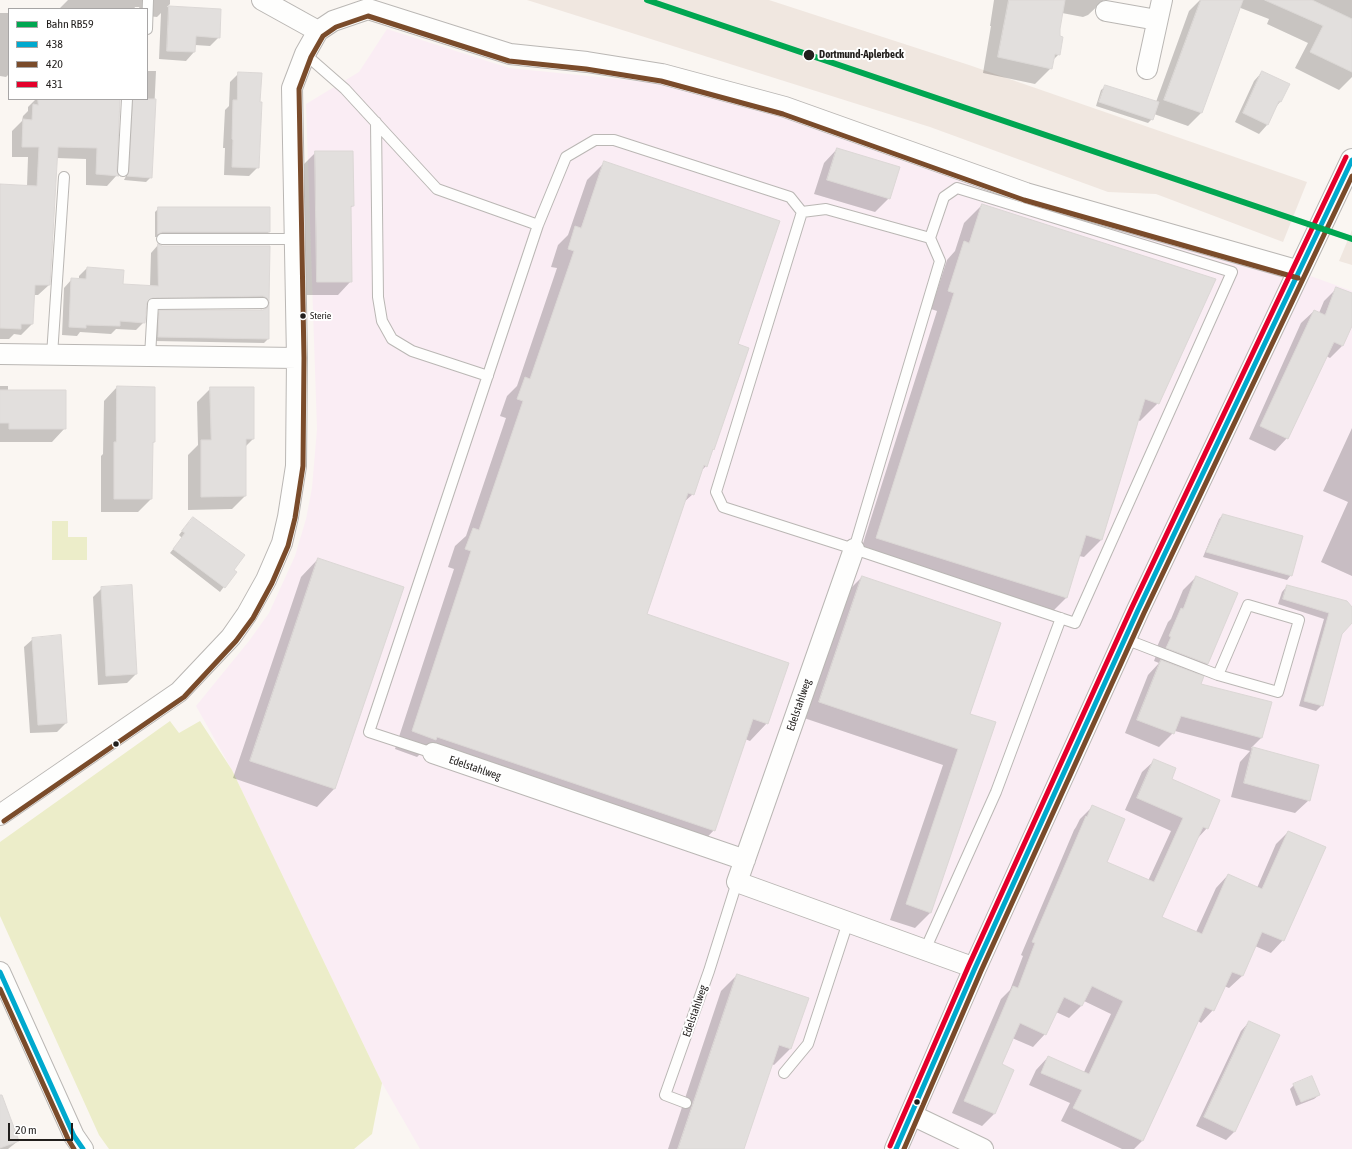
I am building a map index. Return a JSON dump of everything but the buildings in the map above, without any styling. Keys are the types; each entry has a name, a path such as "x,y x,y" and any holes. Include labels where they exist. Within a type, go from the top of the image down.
{"main road":[{"path":"896,1149 975,968 1125,638 1352,160"}],"street":[{"path":"262,0 318,31"},
{"path":"1147,69 1162,0"},
{"path":"0,815 179,692 231,637 247,614 266,580 282,543 288,517 296,466 296,239 292,88 305,54 318,31 333,21 368,9 510,54 587,62 662,74 785,107 1026,192 1300,271"},
{"path":"1106,10 1157,20"},
{"path":"0,354 297,358"},
{"name":"Edelstahlweg","path":"737,882 854,549"},
{"name":"Edelstahlweg","path":"433,754 745,860"},
{"path":"737,882 975,968"},
{"path":"0,972 77,1145"},
{"path":"912,1115 983,1149"}],"lane":[{"path":"305,54 345,89 437,189 538,225"},
{"path":"123,171 127,100"},
{"path":"376,122 378,297 382,321 392,340 412,351 488,376"},
{"path":"433,754 369,732 538,225 566,157 595,140 614,140 790,197 802,212"},
{"path":"52,355 64,177"},
{"path":"802,212 716,492 723,507 1075,623 1232,272 957,188 944,197 930,238 940,261 854,549"},
{"path":"802,212 826,209 930,238"},
{"path":"162,239 296,239"},
{"path":"150,356 153,304 263,303"},
{"path":"1125,638 1218,675 1278,692 1299,620 1248,605 1218,675"},
{"path":"925,950 996,792 1061,618"},
{"name":"Edelstahlweg","path":"686,1103 665,1095 709,971 737,882"},
{"path":"784,1073 808,1044 848,922"}],"shaded area":[{"path":"527,0 769,0 969,65 1307,182 1283,242 1156,194 1108,192 930,127"},
{"path":"387,29 509,68 696,87 1015,198 1280,265 1352,291 1352,1149 420,1149 382,1083 232,770 196,706 249,641 269,613 295,556 306,519 312,488 317,429 306,104 359,72"},
{"path":"1352,230 1352,265 1339,261"}],"green space":[{"path":"52,521 68,521 68,537 87,537 87,560 52,560"},
{"path":"170,721 179,733 200,721 232,770 382,1083 372,1134 354,1149 109,1149 99,1135 0,916 0,842"}],"rail line":[{"name":"RB59","path":"647,0 1352,239"}],"transit line":[{"name":"420","path":"4,821 184,697 236,641 253,618 272,583 288,546 295,518 303,466 304,358 299,89 311,57 323,36 336,27 368,16 509,61 586,69 661,81 783,114 1024,200 1298,278"},
{"name":"431","path":"890,1146 969,965 1132,607 1346,157"},
{"name":"438","path":"896,1149 975,968 1138,610 1352,160"},
{"name":"420","path":"904,1149 981,971 1144,613 1352,176"},
{"name":"438","path":"0,972 74,1136 83,1149"},
{"name":"420","path":"0,989 68,1139 74,1149"}],"place":[{"name":"Dortmund-Aplerbeck","path":"809,55"},
{"name":"Sterie","path":"303,316"}]}
